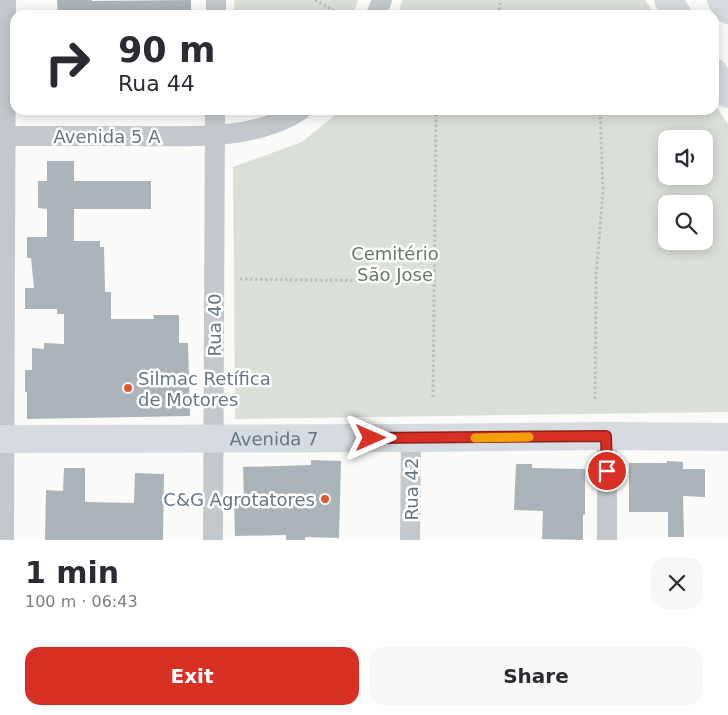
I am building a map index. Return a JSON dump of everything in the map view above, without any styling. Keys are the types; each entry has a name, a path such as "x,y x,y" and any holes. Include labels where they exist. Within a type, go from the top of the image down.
{"street":[{"path":"4,540 2,439 3,136 6,0"},
{"path":"721,0 728,10"},
{"path":"719,80 728,94"},
{"name":"Rua 40","path":"213,540 215,115"},
{"name":"Avenida 5 A","path":"3,136 215,136 260,128 294,115"},
{"path":"606,436 607,540"},
{"name":"Avenida 7","path":"2,439 728,437"},
{"name":"Rua 42","path":"410,540 411,438"}],"path":[{"path":"315,0 333,10"},
{"path":"433,398 436,115"},
{"path":"596,399 596,277 604,191 600,115"},
{"path":"240,279 383,281 434,279"}],"green space":[{"path":"234,0 358,0 355,10 234,10"},
{"path":"402,0 645,0 652,10 399,10"},
{"name":"Cemitério São Jose","path":"719,110 728,124 728,412 235,419 233,167 302,142 335,115 719,115"}],"building":[{"path":"57,0 191,0 191,10 58,10"},
{"path":"47,161 74,161 74,181 151,181 151,209 74,209 74,241 100,241 100,247 104,247 105,292 111,292 111,319 154,319 153,315 179,315 179,343 188,343 190,416 27,419 25,370 32,370 32,348 44,349 44,343 64,344 64,314 57,314 57,309 25,309 25,288 34,288 31,258 27,258 27,237 47,237 47,209 38,208 38,181 47,181"},
{"path":"311,460 341,461 339,538 305,537 305,540 286,540 286,535 235,536 234,500 244,500 243,467 311,465"},
{"path":"667,461 683,462 683,469 705,469 705,497 683,496 684,537 668,537 668,512 629,512 629,463 667,463"},
{"path":"516,464 532,464 532,468 585,469 583,540 542,539 543,511 514,510"},
{"path":"64,468 85,468 85,502 134,503 135,473 164,474 163,540 45,540 46,490 63,491"}],"slow traffic":[{"path":"475,438 529,437"}],"place":[{"name":"Silmac Retífica de Motores","path":"128,388"},
{"name":"C&G Agrotatores","path":"325,499"}],"route":[{"path":"371,438 606,436 607,471"}]}
